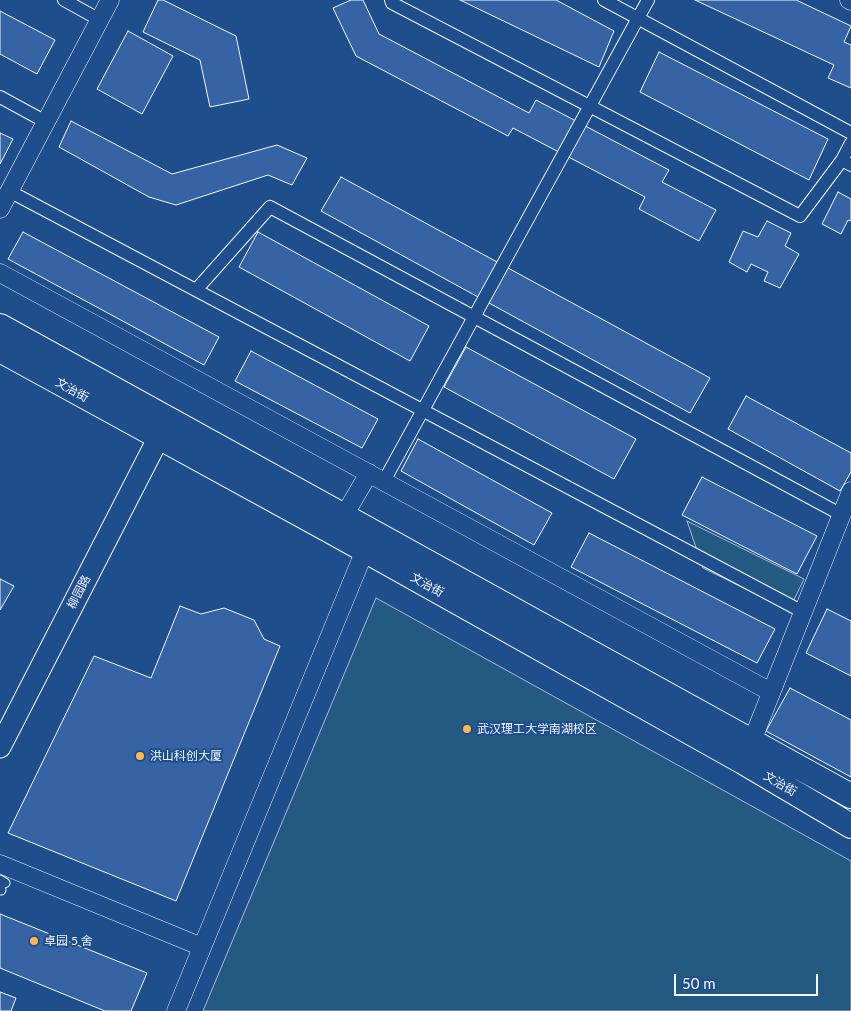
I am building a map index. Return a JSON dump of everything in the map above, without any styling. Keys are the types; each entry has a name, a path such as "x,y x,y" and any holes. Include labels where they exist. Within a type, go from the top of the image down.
{"main road":[{"name":"文治街","path":"0,326 339,525 365,550 743,762 851,826"},
{"name":"文治街","path":"0,350 159,437 339,525 752,741 851,796"}],"street":[{"path":"64,0 100,20"},
{"path":"0,208 110,0"},
{"path":"391,0 392,3 800,216 846,163 851,143"},
{"path":"604,0 851,133"},
{"path":"339,525 377,477 423,410 648,0"},
{"path":"0,97 46,122"},
{"path":"9,191 803,612"},
{"path":"196,290 270,207 842,515"},
{"path":"0,273 771,692"},
{"name":"柳园路","path":"0,747 159,437"},
{"path":"752,741 851,491"},
{"path":"176,1011 365,550"},
{"path":"0,864 202,947"}],"shaded area":[{"path":"687,521 804,579 789,610 703,568"},
{"name":"武汉理工大学南湖校区","path":"376,598 851,861 851,1011 203,1011"}],"building":[{"path":"158,0 163,0 236,36 249,99 210,107 200,60 143,32"},
{"path":"351,0 363,0 379,34 529,113 536,100 669,170 662,182 716,210 699,241 639,209 645,197 513,128 508,136 356,56 333,8"},
{"path":"460,0 556,0 614,31 599,67"},
{"path":"695,0 796,0 851,26 844,42 851,45 851,88 828,78 834,65"},
{"path":"0,11 55,40 37,74 0,54"},
{"path":"128,31 173,56 142,114 97,89"},
{"path":"659,52 828,139 809,180 640,92"},
{"path":"71,121 172,174 277,145 307,158 292,185 268,175 176,205 149,197 59,147"},
{"path":"0,133 13,139 0,164"},
{"path":"341,177 710,378 690,413 321,211"},
{"path":"838,192 851,199 851,221 848,220 841,234 822,224"},
{"path":"767,221 791,233 785,246 799,254 780,288 764,281 768,272 751,264 747,272 729,262 743,231 758,237"},
{"path":"23,232 219,337 204,365 8,259"},
{"path":"258,232 429,326 410,361 239,267"},
{"path":"466,347 636,439 614,479 444,387"},
{"path":"251,351 378,419 362,448 235,381"},
{"path":"746,396 851,453 851,472 840,491 728,429"},
{"path":"418,439 552,513 534,545 401,471"},
{"path":"702,477 817,536 797,574 682,515"},
{"path":"589,533 775,629 757,663 571,567"},
{"path":"0,579 14,586 0,610"},
{"name":"洪山科创大厦","path":"180,606 201,614 224,608 254,620 264,639 280,646 176,901 8,833 94,656 151,678"},
{"path":"827,609 851,621 851,676 806,653"},
{"path":"790,688 851,720 851,777 766,731"},
{"name":"卓园 5 舍","path":"0,914 147,973 131,1011 105,1011 0,968"},
{"path":"0,992 16,998 11,1011 0,1011"}],"place":[{"name":"武汉理工大学南湖校区","path":"467,729"},
{"name":"洪山科创大厦","path":"140,756"},
{"name":"卓园 5 舍","path":"34,941"}]}
